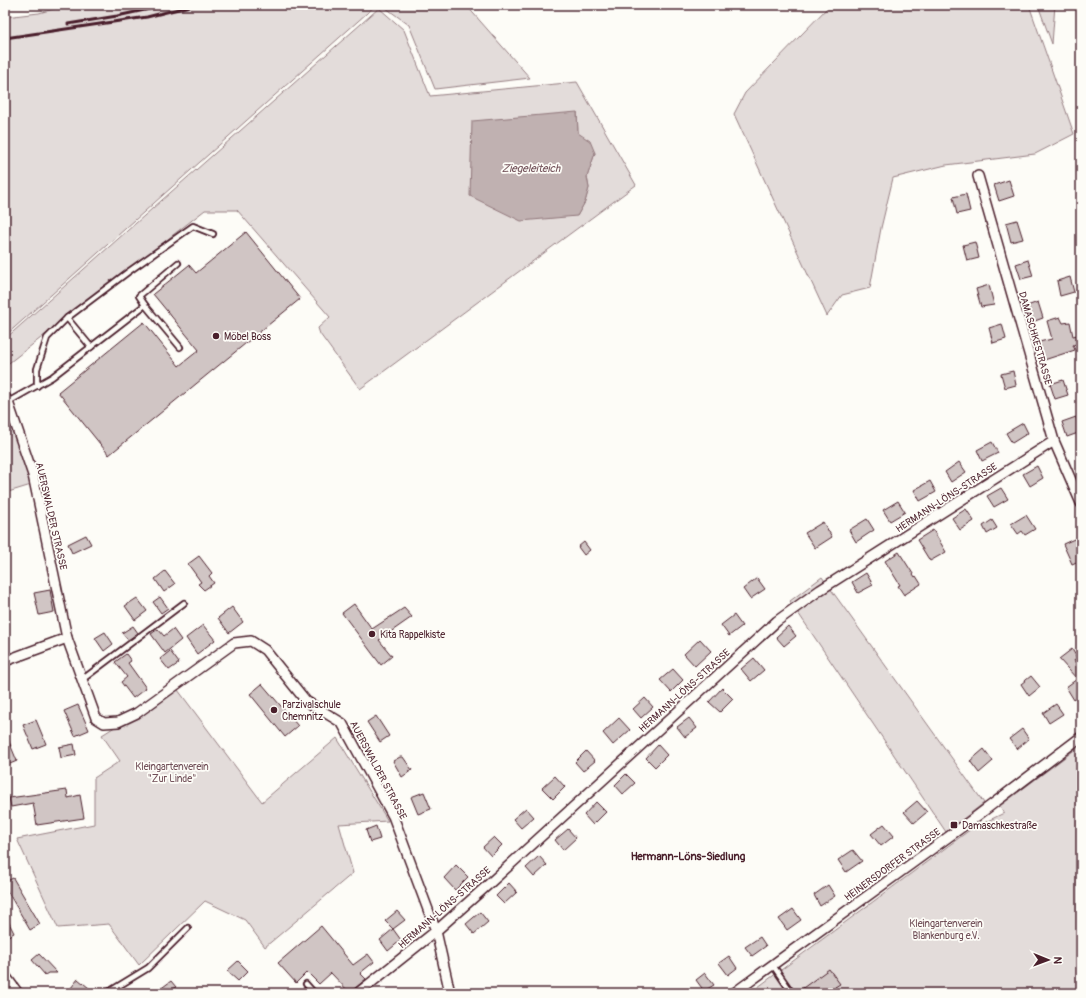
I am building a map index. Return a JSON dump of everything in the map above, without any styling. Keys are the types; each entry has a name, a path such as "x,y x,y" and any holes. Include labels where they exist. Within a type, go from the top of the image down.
{"main road":[{"path":"6,981 16,993"}],"street":[{"name":"DAMASCHKESTRASSE","path":"978,176 1054,441 1081,503"},
{"name":"AUERSWALDER STRASSE","path":"6,401 33,476 67,638 96,718 104,724 118,722 137,713 234,643 251,641 265,650 306,701 342,723 393,816 436,931 450,993"},
{"name":"HERMANN-LÖNS-STRASSE","path":"358,993 436,931 777,621 827,586 1054,441"},
{"path":"5,661 67,638"},
{"name":"HEINERSDORFER STRASSE","path":"734,993 1081,737"}],"lane":[{"path":"37,386 36,369 47,338 67,318 128,272 194,226 213,234"},
{"path":"178,263 138,296 180,347"},
{"path":"6,401 52,377 145,305"},
{"path":"67,318 91,347"},
{"path":"83,679 184,603"},
{"path":"107,993 148,968 188,928"},
{"path":"772,964 792,993"},
{"path":"306,984 314,993"}],"green space":[{"path":"68,5 376,5 5,336 5,17 39,13"},
{"path":"382,5 466,5 530,78 435,89 409,25"},
{"path":"830,5 1029,5 1074,134 1035,154 946,165 893,178 881,228 870,288 842,295 827,316 734,114 745,93"},
{"path":"1038,5 1055,5 1052,44"},
{"path":"379,8 404,30 430,96 577,82 636,185 360,389 320,334 318,328 330,317 237,210 205,210 5,366 5,339","holes":["577,112 578,133 595,153 587,177 589,188 585,202 577,216"]},
{"path":"5,413 8,414 31,485 5,493"},
{"path":"822,577 984,803 946,832 790,601"},
{"name":"Kleingartenverein \"Zur Linde\"","path":"175,686 262,802 337,738 388,821 339,824 353,873 265,947 245,920 205,901 139,965 109,924 58,928 17,839 94,824 94,778 120,761 102,735 137,713"},
{"name":"Kleingartenverein Blankenburg e.V.","path":"1081,745 1081,993 750,993 971,829 1004,813 1000,806"}],"water":[{"name":"Ziegeleiteich","path":"577,112 578,133 590,141 595,153 587,177 589,188 585,202 577,216 521,221 470,196 472,121"}],"building":[{"path":"1009,180 1014,196 999,201 994,185"},
{"path":"966,194 970,211 957,214 953,197"},
{"path":"1017,220 1023,239 1011,242 1006,223"},
{"name":"Möbel Boss","path":"246,232 300,299 109,455 58,392 144,322 179,366 199,350 153,294 189,265 196,273"},
{"path":"975,242 979,258 967,261 963,245"},
{"path":"1028,260 1033,276 1021,279 1016,264"},
{"path":"1070,277 1074,292 1060,296 1057,281"},
{"path":"989,285 994,305 981,307 976,289"},
{"path":"1038,302 1043,318 1032,322 1027,306"},
{"path":"1060,317 1063,323 1070,322 1073,336 1081,334 1081,343 1073,345 1075,350 1044,360 1039,342 1052,339 1047,321"},
{"path":"1002,324 1006,339 993,343 989,328"},
{"path":"1013,371 1016,385 1005,388 1001,374"},
{"path":"1063,380 1068,395 1055,399 1050,384"},
{"path":"1076,417 1081,432 1067,437 1062,422"},
{"path":"1023,423 1028,433 1012,443 1006,433"},
{"path":"992,442 998,453 982,461 977,450"},
{"path":"959,462 966,472 951,482 945,472"},
{"path":"1037,466 1043,478 1030,486 1023,474"},
{"path":"930,481 936,492 920,501 914,490"},
{"path":"1001,488 1008,499 994,507 987,496"},
{"path":"898,501 905,512 890,521 883,510"},
{"path":"966,509 974,521 960,530 952,518"},
{"path":"1026,515 1035,529 1025,535 1022,531 1018,534 1011,524"},
{"path":"867,519 874,530 856,542 849,530"},
{"path":"992,520 997,528 987,534 983,526"},
{"path":"823,522 832,537 815,548 805,533"},
{"path":"933,530 946,552 930,561 917,540"},
{"path":"86,535 91,544 72,553 68,544"},
{"path":"1081,536 1081,560 1072,564 1063,544"},
{"path":"584,542 590,550 584,555 578,547"},
{"path":"899,552 921,584 904,595 898,586 900,585 885,561"},
{"path":"199,556 212,573 209,576 214,583 204,590 198,584 201,582 188,564"},
{"path":"165,571 175,584 164,592 155,579"},
{"path":"866,573 873,585 858,593 852,582"},
{"path":"757,578 765,589 750,599 743,589"},
{"path":"50,590 54,612 39,615 34,593"},
{"path":"160,597 168,608 161,613 153,602"},
{"path":"137,598 147,611 135,620 125,606"},
{"name":"Kita Rappelkiste","path":"354,604 372,629 404,608 412,617 379,640 392,656 381,665 342,613"},
{"path":"232,607 243,622 229,633 218,618"},
{"path":"734,615 742,626 729,636 721,625"},
{"path":"203,625 215,640 197,654 186,638"},
{"path":"133,626 138,633 128,640 122,633"},
{"path":"788,626 796,636 784,646 776,637"},
{"path":"158,629 164,636 173,629 181,640 165,653 151,634"},
{"path":"105,632 113,644 104,651 95,638"},
{"path":"700,639 711,651 695,666 684,654"},
{"path":"1072,649 1077,658 1074,660 1081,674 1081,695 1074,700 1066,687 1077,679 1059,659"},
{"path":"170,651 179,663 169,670 160,659"},
{"path":"126,654 131,661 128,663 146,688 133,698 121,682 127,677 115,662"},
{"path":"754,658 764,670 751,681 741,669"},
{"path":"673,669 683,680 671,692 660,680"},
{"path":"1031,676 1040,687 1029,696 1021,684"},
{"name":"Parzivalschule Chemnitz","path":"262,684 298,726 285,737 250,694"},
{"path":"722,688 733,699 720,712 709,702"},
{"path":"645,698 653,707 641,718 633,709"},
{"path":"1056,704 1063,714 1049,723 1043,713"},
{"path":"78,705 89,730 75,736 64,711"},
{"path":"376,716 389,736 380,742 367,722"},
{"path":"619,718 630,730 613,745 603,733"},
{"path":"689,718 697,728 685,737 677,727"},
{"path":"36,720 46,744 33,749 23,725"},
{"path":"1022,729 1029,739 1017,749 1009,739"},
{"path":"5,732 17,761 5,766"},
{"path":"74,744 76,755 61,758 59,747"},
{"path":"658,745 667,755 655,767 646,758"},
{"path":"984,749 993,761 979,773 970,761"},
{"path":"586,751 595,761 583,771 575,762"},
{"path":"403,757 412,770 402,777 393,761"},
{"path":"626,774 635,783 623,794 615,785"},
{"path":"555,776 565,787 553,799 542,788"},
{"path":"67,790 68,798 80,795 84,818 37,825 33,803 11,807 9,798"},
{"path":"424,792 431,809 418,814 411,797"},
{"path":"917,801 927,812 914,823 904,812"},
{"path":"596,802 606,812 593,825 584,815"},
{"path":"526,808 534,817 521,828 513,819"},
{"path":"884,824 894,836 881,846 871,834"},
{"path":"376,826 380,839 370,842 366,830"},
{"path":"568,829 576,838 563,850 555,840"},
{"path":"494,837 502,845 491,856 483,847"},
{"path":"853,850 862,861 846,872 838,860"},
{"path":"539,856 547,865 534,877 526,868"},
{"path":"456,865 468,877 455,890 444,878"},
{"path":"13,878 40,924 30,930 5,887 5,882"},
{"path":"509,883 517,892 504,904 496,896"},
{"path":"828,885 835,896 820,906 814,895"},
{"path":"793,909 801,920 787,930 779,919"},
{"path":"397,911 405,920 393,929 385,921"},
{"path":"480,912 488,922 474,934 466,924"},
{"path":"5,915 14,933 5,938"},
{"path":"321,926 353,965 368,954 374,962 360,973 366,979 354,989 352,993 350,993 331,973 319,984 307,972 296,983 278,963"},
{"path":"393,929 401,940 388,951 380,940"},
{"path":"760,937 766,946 752,956 745,947"},
{"path":"39,954 57,973 48,973 45,975 32,960"},
{"path":"729,956 737,968 728,975 719,963"},
{"path":"238,961 248,971 238,981 227,971"},
{"path":"829,969 840,984 835,987 839,993 796,993"},
{"path":"705,973 714,985 704,991 696,980"},
{"path":"78,979 89,988 86,993 67,993"},
{"path":"171,981 176,987 168,993 155,993"}],"railway":[{"path":"68,24 117,16 168,5"},
{"path":"5,38 147,17 194,5"}],"place":[{"name":"Möbel Boss","path":"216,336"},
{"name":"Kita Rappelkiste","path":"372,634"},
{"name":"Parzivalschule Chemnitz","path":"274,710"},
{"name":"Damaschkestraße","path":"954,825"}],"district":[{"name":"Hermann-Löns-Siedlung","path":"688,856"}]}
